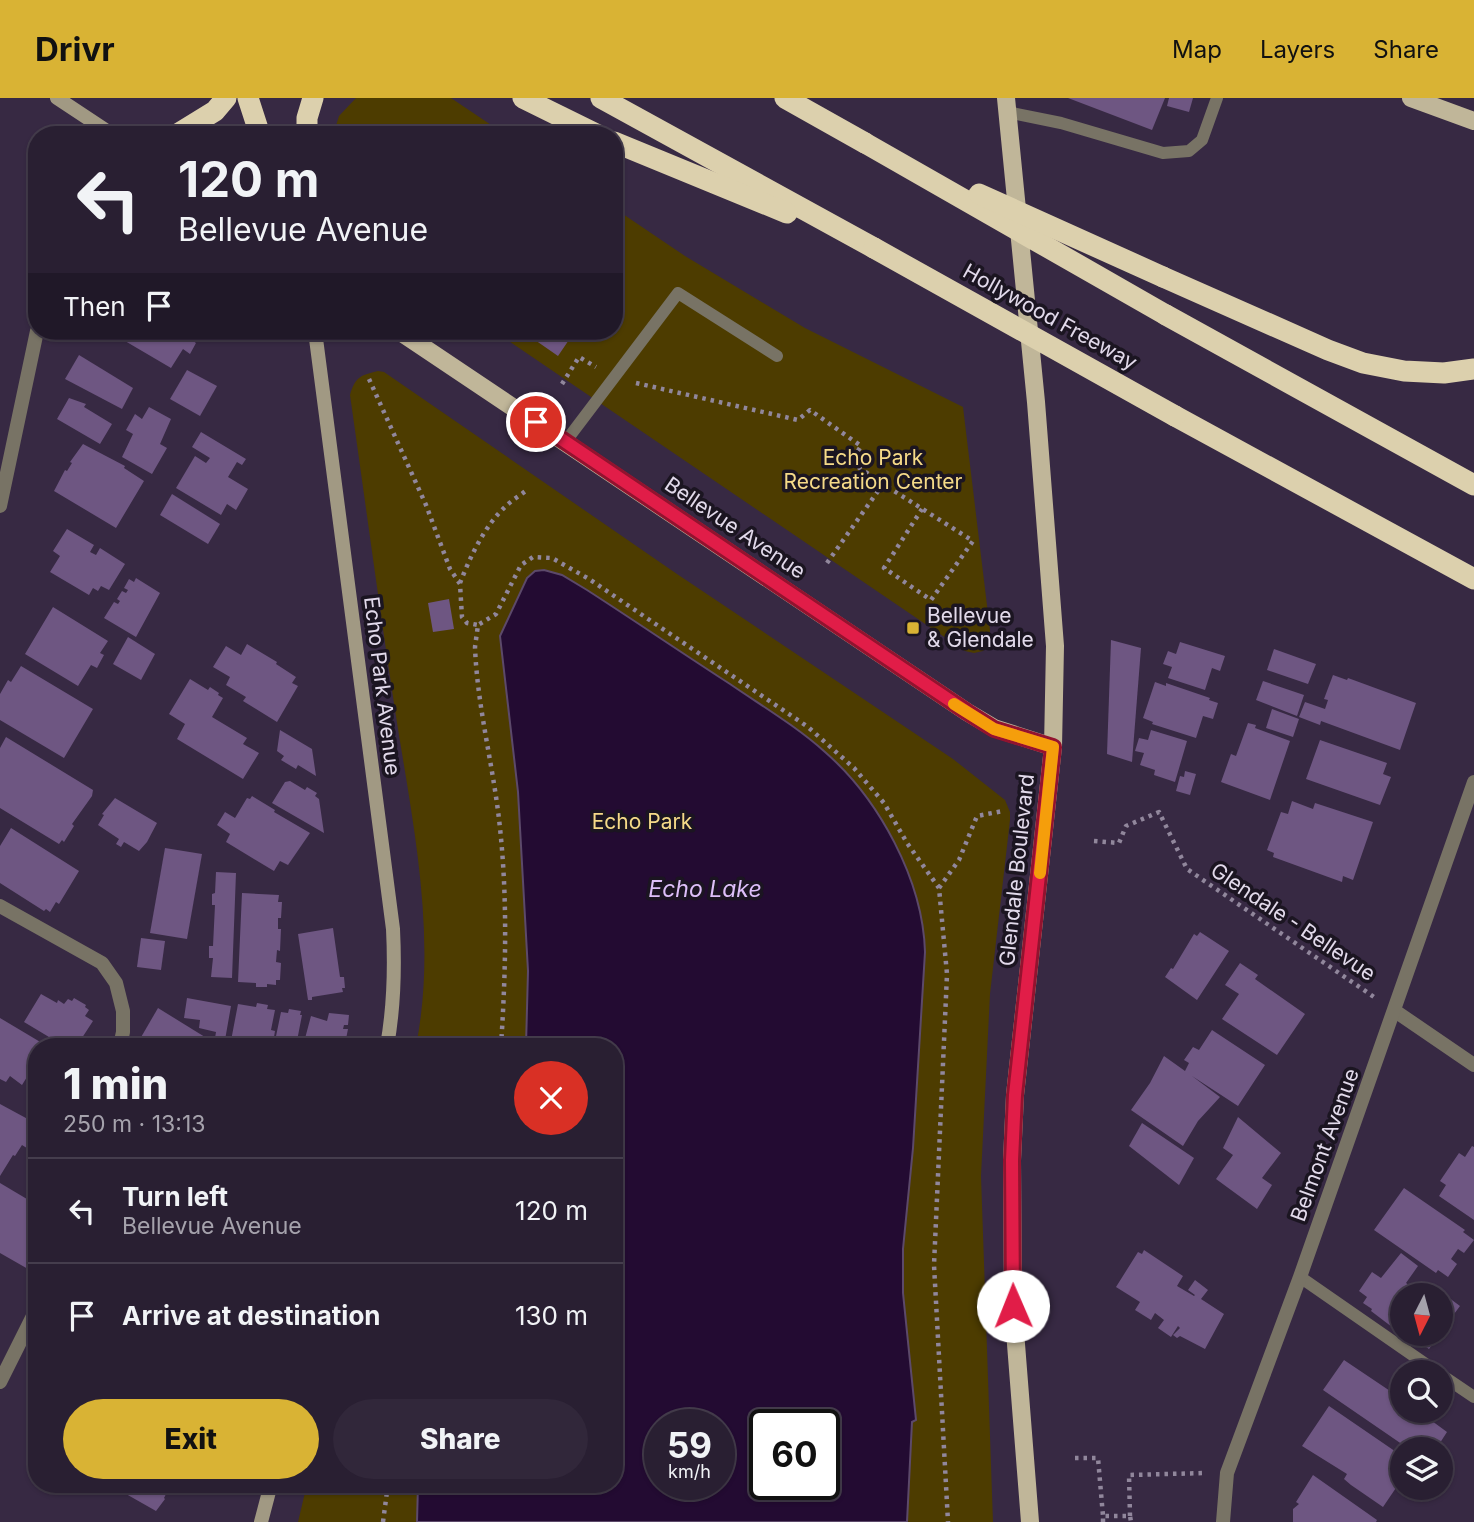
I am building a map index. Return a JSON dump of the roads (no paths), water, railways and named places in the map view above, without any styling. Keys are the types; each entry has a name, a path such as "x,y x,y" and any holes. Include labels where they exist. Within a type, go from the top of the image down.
{"highway":[{"path":"191,126 215,111 226,98"},
{"path":"248,98 257,126"},
{"path":"307,126 313,98"},
{"path":"523,98 580,126"},
{"name":"Hollywood Freeway","path":"601,98 1474,579"},
{"path":"785,98 1166,315 1474,485"},
{"path":"865,143 1328,350 1363,363 1404,371 1444,373 1474,369"},
{"path":"623,146 874,247"}],"main road":[{"path":"1411,98 1474,121"},
{"name":"Glendale Boulevard","path":"1006,105 1053,599 1055,646 1053,747 1015,1095 1012,1160 1013,1306 1030,1522"},
{"name":"Bellevue Avenue","path":"413,340 967,712 994,729 1053,747"}],"street":[{"path":"57,98 88,126"},
{"path":"0,506 35,340"},
{"name":"Echo Park Avenue","path":"315,340 393,929 395,970 388,1038"},
{"name":"Belmont Avenue","path":"1223,1522 1227,1473 1300,1277 1474,782"},
{"path":"0,906 102,963 116,983 123,1011 122,1038"},
{"path":"1395,1011 1474,1065"},
{"path":"0,1382 28,1326"},
{"path":"261,1522 269,1493"}],"lane":[{"path":"1006,105 1163,153 1189,152 1202,140 1217,98"},
{"path":"566,441 678,293 777,356"},
{"path":"1300,1277 1420,1360"},
{"path":"1453,1383 1474,1397"}],"water":[{"name":"Echo Lake","path":"544,570 562,575 766,708 825,752 845,771 880,817 907,869 916,897 925,952 913,1148 903,1249 903,1293 916,1420 912,1422 907,1522 417,1522 418,1493 623,1493 623,1038 526,1038 528,971 518,792 500,636 527,578 535,571"}],"place":[{"name":"Bellevue & Glendale","path":"913,628"}],"park label":[{"name":"Echo Park Recreation Center","path":"873,470"},
{"name":"Echo Park","path":"642,822"}]}
